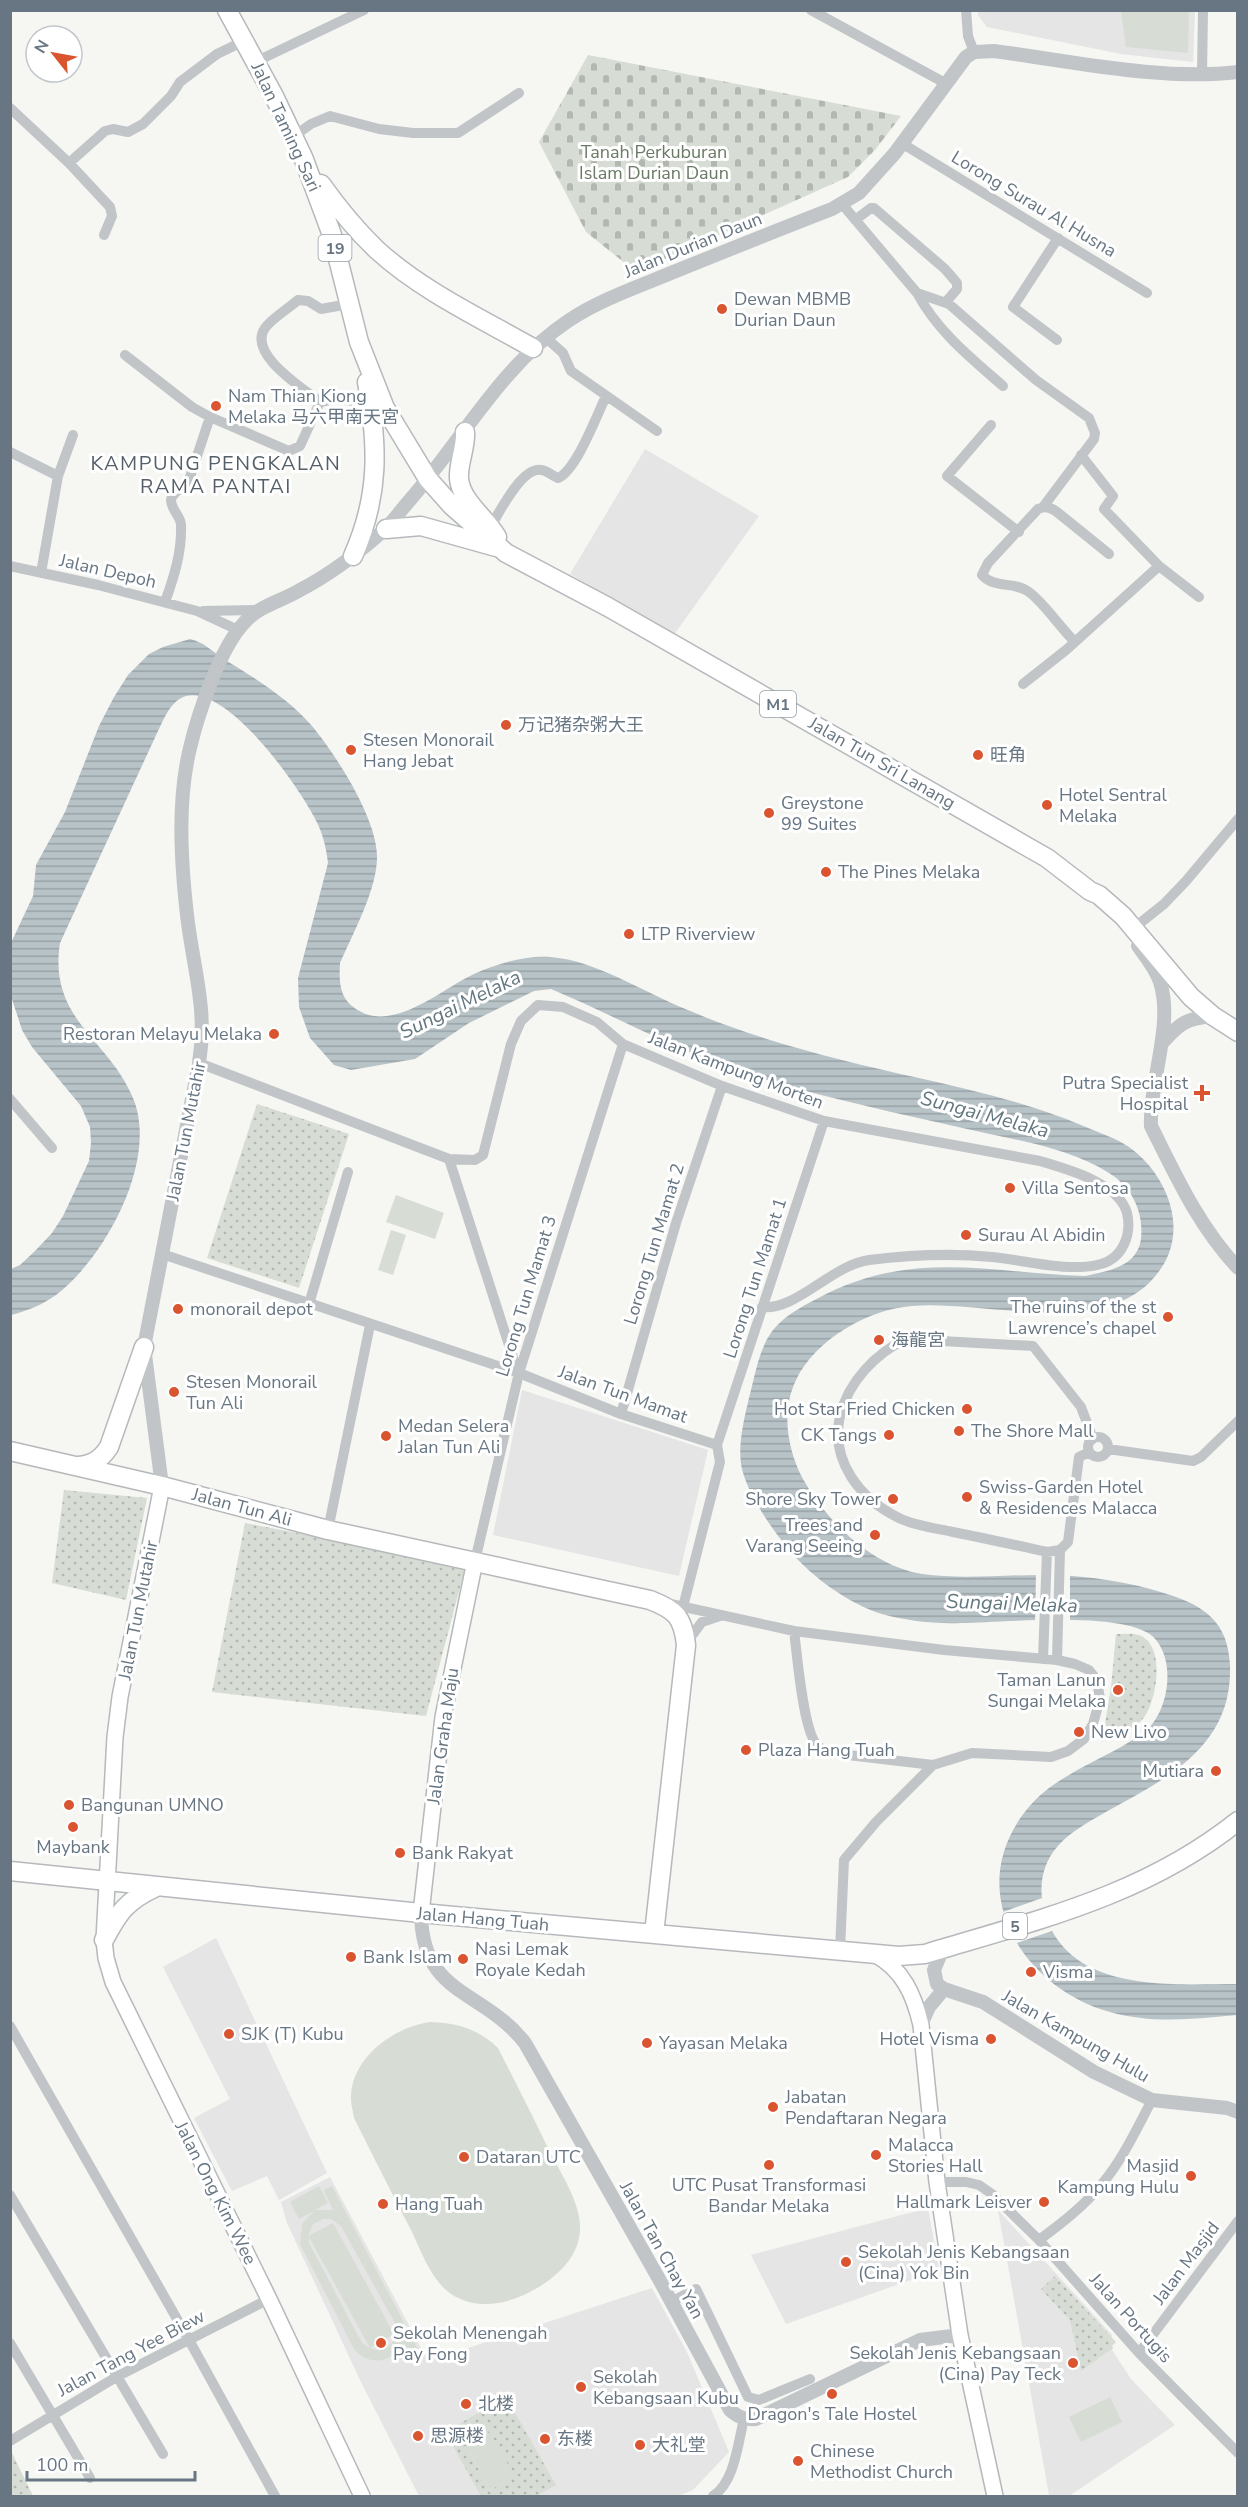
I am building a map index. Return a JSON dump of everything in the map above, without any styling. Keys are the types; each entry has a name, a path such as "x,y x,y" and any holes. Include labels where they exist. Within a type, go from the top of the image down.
{"main road":[{"name":"Jalan Taming Sari","path":"227,10 294,136 325,213 359,342 385,408 428,479"},
{"path":"303,157 335,204 379,251 433,291 539,343"},
{"path":"353,556 370,511 375,480 375,445 371,406 359,342"},
{"path":"465,432 459,476 460,487 490,526 502,550"},
{"name":"Jalan Tun Sri Lanang","path":"428,479 452,506 502,550 608,607 1041,854 1090,891 1099,895 1173,978 1213,1016 1238,1032"},
{"path":"386,529 421,526 502,550"},
{"path":"77,1466 90,1465 103,1457 109,1447 144,1347"},
{"name":"Jalan Tun Ali","path":"10,1451 162,1486 328,1530 650,1600 673,1611 678,1617 684,1628 686,1645"},
{"name":"Jalan Tun Mutahir","path":"107,1882 119,1705 162,1486"},
{"name":"Jalan Graha Maju","path":"421,1913 443,1717 475,1561"},
{"path":"654,1934 686,1645"},
{"name":"5","path":"949,1946 1107,1897 1152,1877 1190,1856 1238,1821"},
{"name":"Jalan Hang Tuah","path":"10,1871 421,1913 872,1953 913,1956 949,1946"},
{"name":"Jalan Ong Kim Wee","path":"107,1882 104,1940 106,1958 113,1982 269,2299 362,2496"},
{"path":"104,1940 126,1904 156,1887"},
{"path":"872,1953 891,1965 908,1986 915,2001 921,2025 937,2182 960,2335 994,2496"}],"street":[{"path":"255,62 364,10"},
{"path":"811,10 945,83"},
{"path":"966,10 968,36 974,52 994,51 1140,71 1202,74 1238,72"},
{"path":"1202,74 1203,10"},
{"path":"69,163 105,131 113,129 128,132 143,124 171,96 180,82 217,54 244,41"},
{"name":"Jalan Durian Daun","path":"428,479 539,343 578,315 632,289 842,204 859,193 903,144 958,64 974,52"},
{"path":"294,136 311,124 330,116 379,129 401,132 458,133 519,93"},
{"path":"10,108 69,163 110,207 112,216 104,235"},
{"name":"Lorong Surau Al Husna","path":"903,144 1147,293"},
{"path":"842,204 917,293 927,312 944,334 1003,386"},
{"path":"855,220 874,208 945,268 957,283 957,289 945,302"},
{"path":"1057,340 1013,307 1058,238"},
{"path":"917,293 945,302 1036,380 1089,418 1095,433 1094,439 1043,507 1038,509 988,562 982,575 987,581 1018,587 1029,592 1074,641"},
{"path":"320,402 268,359 261,342 264,329 297,300 308,301 321,309 349,304"},
{"path":"539,343 563,353 572,371 657,431"},
{"path":"125,356 192,407 289,451 300,446 320,402"},
{"path":"490,526 522,477 531,471 540,470 558,478 564,476 578,455 606,396"},
{"path":"320,402 340,398 371,406"},
{"path":"165,602 177,565 182,522 173,509 171,499 173,494 185,486 189,480 210,417"},
{"path":"991,424 947,476 1018,532"},
{"path":"41,573 58,477 73,435"},
{"path":"10,452 58,477"},
{"path":"1081,455 1113,497 1104,506 1104,510 1159,566 1199,597"},
{"name":"Jalan Tun Mutahir","path":"162,1486 144,1347 200,1063 204,1024 187,915 183,838 189,752 203,706 226,649 245,621 259,610 312,584 353,556 386,529 428,479"},
{"path":"1043,507 1057,512 1109,554"},
{"name":"Jalan Depoh","path":"10,566 165,602 197,611 238,630"},
{"path":"1023,684 1159,566"},
{"name":"Jalan Depoh","path":"197,611 259,610"},
{"path":"1238,819 1164,904 1128,926 1160,981 1163,1006 1162,1043 1150,1113 1151,1126 1202,1224 1218,1247 1238,1268"},
{"name":"Jalan Kampung Morten","path":"449,1159 475,1160 483,1155 511,1044 521,1021 538,1005 563,1007 597,1022 622,1044 722,1086 824,1121 1018,1156 1072,1171 1113,1191 1127,1212 1128,1233 1121,1252 1102,1264 1053,1264 990,1257 942,1256 904,1256 864,1261 825,1278 783,1306 774,1309 762,1307"},
{"path":"1162,1043 1177,1026 1187,1020 1213,1016"},
{"name":"Lorong Tun Mamat 3","path":"475,1561 519,1373 622,1044"},
{"path":"200,1063 449,1159 519,1373"},
{"name":"Lorong Tun Mamat 2","path":"621,1413 676,1223 722,1086"},
{"path":"10,1099 52,1148"},
{"name":"Lorong Tun Mamat 1","path":"683,1607 720,1462 717,1445 824,1121"},
{"path":"309,1304 348,1172"},
{"name":"Jalan Tun Mamat","path":"162,1254 519,1373 621,1413 717,1445"},
{"path":"328,1530 370,1325"},
{"path":"1089,1452 1079,1456 1068,1542 1060,1550 1047,1552 902,1519 868,1498 850,1476 843,1463 837,1432 844,1399 860,1376 891,1346 906,1339 1033,1346 1081,1407 1092,1439"},
{"path":"1108,1449 1193,1461 1201,1457 1238,1420"},
{"path":"1098,1437 1104,1440 1108,1449 1105,1455 1099,1458 1089,1452 1088,1445 1092,1439 1098,1437"},
{"path":"1057,1660 1060,1550"},
{"path":"1043,1659 1047,1552"},
{"path":"650,1600 794,1631 1076,1664 1089,1670 1097,1680 1100,1699 1093,1724 1084,1739 1068,1751 1051,1757 1034,1758 990,1752 972,1753 933,1765 831,1753 817,1746 811,1734 802,1696 794,1631"},
{"path":"686,1645 702,1622 723,1615"},
{"path":"840,1950 844,1860 876,1822 933,1765"},
{"name":"Jalan Tan Chay Yan","path":"421,1913 424,1948 433,1966 446,1981 499,2016 525,2043 730,2409 744,2419"},
{"path":"921,2025 929,2007 944,1989 937,1984 934,1970 949,1946"},
{"name":"Jalan Kampung Hulu","path":"944,1989 983,2002 1094,2072 1152,2100 1227,2108 1238,2112"},
{"path":"10,2026 189,2340 274,2496"},
{"path":"1039,2240 1073,2214 1103,2183 1120,2159 1152,2100"},
{"name":"Jalan Portugis","path":"937,2182 966,2182 979,2185 992,2194 1039,2240 1139,2353 1238,2453"},
{"path":"10,2194 164,2454"},
{"name":"Jalan Masjid","path":"1139,2353 1238,2221"},
{"path":"671,2302 696,2289 748,2397 759,2400 810,2379"},
{"name":"Jalan Tang Yee Biew","path":"10,2441 118,2376 269,2299"},
{"path":"713,2496 718,2493 729,2475 744,2419 756,2420 920,2340 960,2335"},
{"path":"10,2343 90,2478"}],"shaded area":[{"path":"978,10 1195,11 1193,62 1121,54 987,27 978,15"},
{"path":"645,449 759,516 673,636 570,574"},
{"path":"522,1390 708,1450 679,1576 493,1535"},
{"name":"SJK (T) Kubu","path":"216,1938 327,2173 279,2200 267,2176 232,2191 194,2118 230,2099 163,1967"},
{"name":"Sekolah Menengah Pay Fong","path":"330,2177 428,2361 652,2288 687,2352 729,2452 693,2490 678,2496 419,2496 360,2380 287,2223 281,2202"},
{"name":"Sekolah Jenis Kebangsaan (Cina) Yok Bin","path":"928,2208 939,2270 786,2324 751,2255"},
{"name":"Sekolah Jenis Kebangsaan (Cina) Pay Teck","path":"998,2210 1112,2335 1110,2347 1131,2379 1175,2425 1069,2496 1049,2495"}],"green space":[{"path":"1121,11 1189,11 1188,53 1126,47"},
{"name":"Tanah Perkuburan Islam Durian Daun","path":"588,55 901,116 875,150 848,177 636,272 586,232 539,142"},
{"path":"257,1104 349,1134 299,1288 207,1258"},
{"path":"396,1195 444,1213 435,1239 386,1222"},
{"path":"391,1230 406,1235 393,1275 378,1270"},
{"path":"64,1490 147,1498 126,1600 52,1583"},
{"path":"245,1523 466,1565 426,1716 212,1692"},
{"path":"1116,1634 1137,1634 1148,1641 1153,1649 1157,1672 1153,1697 1145,1716 1126,1732 1102,1742 1111,1687"},
{"name":"Dataran UTC","path":"431,2022 467,2028 483,2036 498,2048 577,2207 580,2225 579,2238 569,2260 561,2270 530,2292 500,2303 481,2304 463,2300 446,2290 435,2278 354,2118 351,2101 353,2084 366,2058 390,2037 403,2030"},
{"path":"319,2186 328,2203 315,2210 333,2210 324,2190 332,2186 421,2355 413,2359 404,2343 393,2355 380,2360 366,2358 354,2349 300,2244 302,2224 314,2211 299,2219 290,2202","holes":["323,2219 331,2219 341,2226 395,2323 396,2337 389,2346 380,2350 372,2349 367,2347 362,2343 309,2243 309,2237 370,2348 394,2334 333,2223 308,2236 313,2224"]},
{"path":"1055,2276 1116,2342 1113,2348 1081,2371 1070,2320 1041,2289"},
{"path":"506,2397 556,2485 536,2496 481,2496 445,2432","holes":["466,2445 514,2477 490,2490"]},
{"path":"1110,2397 1122,2422 1081,2442 1069,2417"},
{"path":"490,2432 515,2477 490,2490 466,2445"},
{"path":"12,2453 33,2496 11,2496"}],"water":[{"name":"Sungai Melaka","path":"190,639 204,645 260,682 303,716 332,753 362,805 375,840 376,868 369,896 340,963 340,983 343,995 356,1009 370,1015 385,1016 401,1013 474,974 502,964 540,957 567,959 618,977 712,1020 770,1040 1042,1110 1123,1143 1148,1164 1163,1186 1172,1210 1172,1243 1163,1266 1151,1281 1128,1298 1101,1308 1070,1312 912,1306 878,1313 861,1320 829,1340 805,1365 791,1392 787,1417 788,1430 797,1467 813,1495 838,1526 853,1540 886,1562 922,1574 938,1576 1052,1575 1124,1583 1167,1594 1193,1604 1203,1610 1219,1627 1225,1637 1228,1650 1230,1665 1228,1694 1220,1718 1208,1739 1172,1773 1063,1840 1045,1867 1041,1890 1045,1914 1058,1940 1076,1959 1100,1971 1126,1979 1154,1983 1237,1984 1237,2015 1174,2020 1141,2018 1110,2012 1078,1999 1050,1981 1027,1958 1010,1931 1001,1902 1000,1871 1009,1839 1028,1808 1059,1781 1142,1734 1150,1727 1158,1714 1166,1693 1167,1670 1162,1649 1156,1640 1143,1630 1121,1624 1095,1621 921,1622 869,1609 844,1597 799,1561 769,1523 745,1480 742,1469 743,1424 758,1362 768,1337 785,1319 826,1294 859,1280 891,1272 954,1267 1085,1276 1120,1266 1134,1256 1138,1248 1141,1239 1140,1219 1130,1193 1109,1173 1076,1157 1040,1145 847,1102 730,1068 551,989 534,991 469,1023 415,1059 351,1070 334,1065 310,1038 299,1007 298,978 328,863 319,826 292,782 259,740 240,721 221,706 203,697 186,696 176,701 163,721 60,943 59,969 63,991 71,1010 110,1060 133,1098 139,1123 139,1150 133,1178 123,1206 109,1233 74,1278 45,1302 11,1315 11,1269 20,1265 35,1251 52,1233 63,1216 89,1161 91,1143 90,1127 81,1106 32,1047 22,1030 11,996 10,945 33,896 36,865 65,812 99,726 114,697 128,675 149,654"}],"pier":[{"path":"1036,1573 1070,1574 1070,1624 1035,1624"},
{"path":"1045,1897 1046,1907 1055,1930 1014,1944 1000,1913"}],"place":[{"name":"Dewan MBMB Durian Daun","path":"722,309"},
{"name":"Nam Thian Kiong Melaka 马六甲南天宮","path":"216,406"},
{"name":"万记猪杂粥大王","path":"506,725"},
{"name":"Stesen Monorail Hang Jebat","path":"351,750"},
{"name":"旺角","path":"978,755"},
{"name":"Hotel Sentral Melaka","path":"1047,805"},
{"name":"Greystone 99 Suites","path":"769,813"},
{"name":"The Pines Melaka","path":"826,872"},
{"name":"LTP Riverview","path":"629,934"},
{"name":"Restoran Melayu Melaka","path":"274,1034"},
{"name":"Putra Specialist Hospital","path":"1202,1093"},
{"name":"Villa Sentosa","path":"1010,1188"},
{"name":"Surau Al Abidin","path":"966,1235"},
{"name":"monorail depot","path":"178,1309"},
{"name":"The ruins of the st Lawrence’s chapel","path":"1168,1317"},
{"name":"海龍宮","path":"879,1340"},
{"name":"Stesen Monorail Tun Ali","path":"174,1392"},
{"name":"Hot Star Fried Chicken","path":"967,1409"},
{"name":"The Shore Mall","path":"959,1431"},
{"name":"CK Tangs","path":"889,1435"},
{"name":"Medan Selera Jalan Tun Ali","path":"386,1436"},
{"name":"Swiss-Garden Hotel & Residences Malacca","path":"967,1497"},
{"name":"Shore Sky Tower","path":"893,1499"},
{"name":"Trees and Varang Seeing","path":"875,1535"},
{"name":"Taman Lanun Sungai Melaka","path":"1118,1690"},
{"name":"New Livo","path":"1079,1732"},
{"name":"Plaza Hang Tuah","path":"746,1750"},
{"name":"Mutiara","path":"1216,1771"},
{"name":"Bangunan UMNO","path":"69,1805"},
{"name":"Maybank","path":"73,1827"},
{"name":"Bank Rakyat","path":"400,1853"},
{"name":"Bank Islam","path":"351,1957"},
{"name":"Nasi Lemak Royale Kedah","path":"463,1959"},
{"name":"Visma","path":"1031,1972"},
{"name":"SJK (T) Kubu","path":"229,2034"},
{"name":"Hotel Visma","path":"991,2039"},
{"name":"Yayasan Melaka","path":"647,2043"},
{"name":"Jabatan Pendaftaran Negara","path":"773,2107"},
{"name":"Malacca Stories Hall","path":"876,2155"},
{"name":"Dataran UTC","path":"464,2157"},
{"name":"UTC Pusat Transformasi Bandar Melaka","path":"769,2165"},
{"name":"Masjid Kampung Hulu","path":"1191,2176"},
{"name":"Hallmark Leisver","path":"1044,2202"},
{"name":"Hang Tuah","path":"383,2204"},
{"name":"Sekolah Jenis Kebangsaan (Cina) Yok Bin","path":"846,2262"},
{"name":"Sekolah Menengah Pay Fong","path":"381,2343"},
{"name":"Sekolah Jenis Kebangsaan (Cina) Pay Teck","path":"1073,2363"},
{"name":"Sekolah Kebangsaan Kubu","path":"581,2387"},
{"name":"Dragon's Tale Hostel","path":"832,2394"},
{"name":"北楼","path":"466,2404"},
{"name":"思源楼","path":"418,2436"},
{"name":"东楼","path":"545,2439"},
{"name":"大礼堂","path":"640,2445"},
{"name":"Chinese Methodist Church","path":"798,2461"}],"district":[{"name":"KAMPUNG PENGKALAN RAMA PANTAI","path":"216,474"}]}
